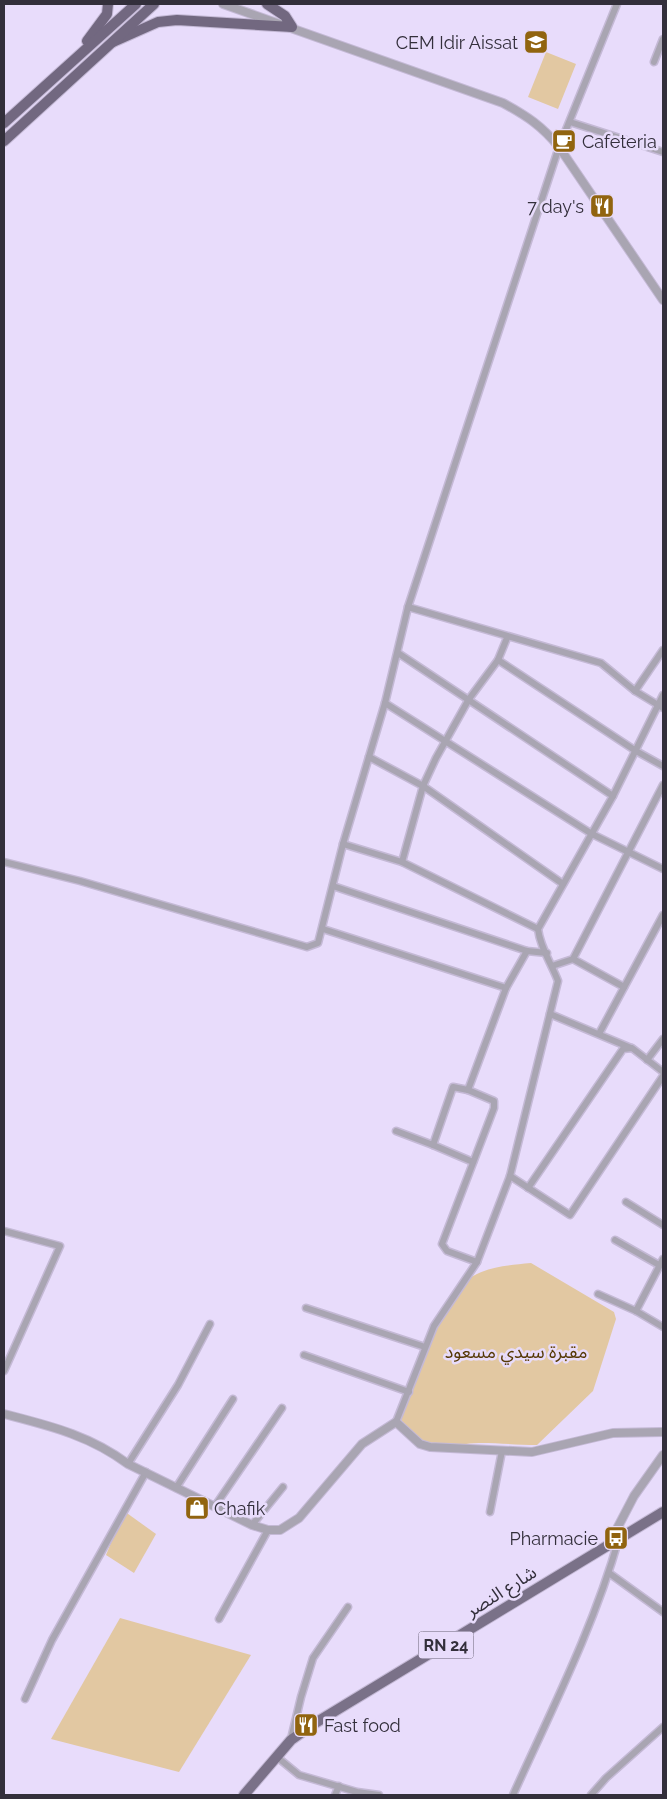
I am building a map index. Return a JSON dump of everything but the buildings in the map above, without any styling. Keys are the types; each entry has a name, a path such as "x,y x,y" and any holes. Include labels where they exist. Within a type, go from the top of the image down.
{"highway":[{"path":"62,71 97,29 107,14 108,4"},
{"path":"4,123 136,4"},
{"path":"4,141 154,4"},
{"path":"267,4 285,16 292,27"},
{"path":"113,42 158,22 177,20 292,27"}],"main road":[{"name":"شارع النصر","path":"244,1795 291,1740 663,1512"}],"street":[{"path":"223,4 503,103 543,128 559,148 663,300"},
{"path":"4,862 80,881 307,947 318,943 343,844 385,703 408,607 559,148 617,4"},
{"path":"654,62 663,39"},
{"path":"570,122 663,152"},
{"path":"408,607 507,638 601,663 636,691 660,705"},
{"path":"402,862 424,786 444,743 469,699 498,660 507,638"},
{"path":"636,691 663,650"},
{"path":"398,654 469,699 613,796"},
{"path":"498,660 636,752 663,766"},
{"path":"4,1414 86,1438 111,1451 128,1464 252,1525 268,1530 280,1530 299,1518 362,1444 396,1422 434,1326 477,1262 510,1176 558,981 547,953 540,944 538,929 613,796 660,705 663,695"},
{"path":"385,703 444,743 592,834 663,869"},
{"path":"369,758 424,786 563,884"},
{"path":"552,966 573,959 663,785"},
{"path":"343,844 402,862 538,929"},
{"path":"333,886 527,951 547,953"},
{"path":"600,1032 663,915"},
{"path":"322,929 506,988"},
{"path":"468,1090 506,988 527,951"},
{"path":"573,959 624,987"},
{"path":"550,1014 632,1048 663,1072"},
{"path":"647,1060 663,1039"},
{"path":"528,1188 624,1049 632,1048"},
{"path":"510,1176 570,1215 663,1076"},
{"path":"432,1145 454,1087 468,1090 494,1101 442,1244 448,1251 477,1262"},
{"path":"396,1131 473,1162"},
{"path":"626,1202 663,1225"},
{"path":"4,1231 60,1246 4,1371"},
{"path":"615,1240 659,1266"},
{"path":"636,1311 663,1259"},
{"path":"598,1294 636,1311 663,1326"},
{"path":"306,1308 425,1347"},
{"path":"128,1464 178,1385 210,1324"},
{"path":"304,1355 409,1392"},
{"path":"176,1488 233,1399"},
{"path":"215,1506 282,1408"},
{"path":"396,1422 420,1444 430,1447 502,1451 532,1452 613,1433 663,1432"},
{"path":"490,1512 502,1451"},
{"path":"513,1795 576,1654 609,1573 615,1540 634,1496 663,1455"},
{"path":"25,1699 52,1640 146,1472"},
{"path":"252,1525 283,1487"},
{"path":"219,1619 268,1530"},
{"path":"609,1573 663,1612"},
{"path":"291,1740 300,1697 313,1658 348,1607"},
{"path":"591,1795 606,1778 663,1727"},
{"path":"276,1756 299,1775 379,1795"},
{"path":"335,1795 339,1786"}],"green space":[{"path":"546,52 576,64 558,109 528,97"},
{"name":"مقبرة سيدي مسعود","path":"531,1263 614,1312 616,1319 593,1391 537,1445 474,1443 438,1447 424,1443 412,1434 402,1421 400,1411 416,1366 435,1325 453,1293 460,1285 485,1270"},
{"path":"124,1511 156,1534 134,1573 106,1555"},
{"path":"120,1618 251,1655 179,1772 51,1739"}],"place":[{"name":"CEM Idir Aissat","path":"536,42"},
{"name":"Cafeteria","path":"564,141"},
{"name":"7 day's","path":"602,206"},
{"name":"Chafik","path":"197,1508"},
{"name":"Pharmacie","path":"616,1538"},
{"name":"Fast food","path":"306,1725"}]}
